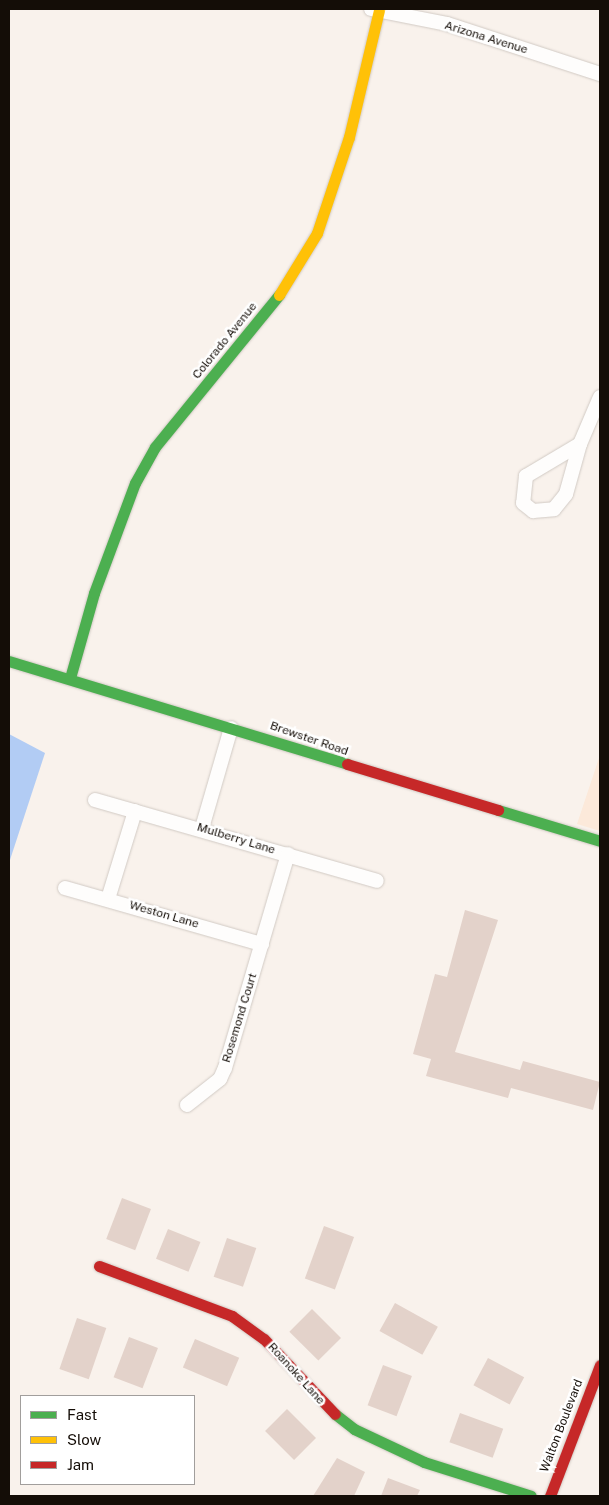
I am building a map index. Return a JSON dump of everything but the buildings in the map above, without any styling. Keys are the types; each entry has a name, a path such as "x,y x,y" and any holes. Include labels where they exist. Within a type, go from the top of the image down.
{"street":[{"name":"Arizona Avenue","path":"375,10 447,24 600,74"},
{"name":"Colorado Avenue","path":"70,678 94,593 135,483 155,447 273,304 317,233 349,137 375,10"},
{"path":"580,444 526,476 523,503 532,511 554,509 566,494 580,444 600,397"},
{"name":"Brewster Road","path":"9,661 70,678 600,841"},
{"path":"202,828 231,728"},
{"name":"Mulberry Lane","path":"95,800 202,828 376,881"},
{"path":"108,899 135,811"},
{"name":"Rosemond Court","path":"187,1105 220,1079 225,1068 288,854"},
{"name":"Weston Lane","path":"65,888 262,944"},
{"name":"Roanoke Lane","path":"99,1266 232,1316 264,1339 343,1423 424,1462 495,1491 531,1496"},
{"name":"Walton Boulevard","path":"550,1496 600,1365"}],"shaded area":[{"path":"600,755 600,831 577,824"}],"water":[{"path":"9,734 45,753 9,863"}],"traffic: fast":[{"path":"70,678 94,593 135,483 155,447 279,295"},
{"path":"9,661 347,764"},
{"path":"498,810 600,841"},
{"path":"335,1414 354,1429 424,1462 531,1496"}],"traffic: slow":[{"path":"279,295 317,233 349,137 379,10"}],"traffic: jam":[{"path":"347,764 498,810"},
{"path":"99,1266 232,1316 264,1339 335,1414"},
{"path":"550,1496 600,1365"}]}
